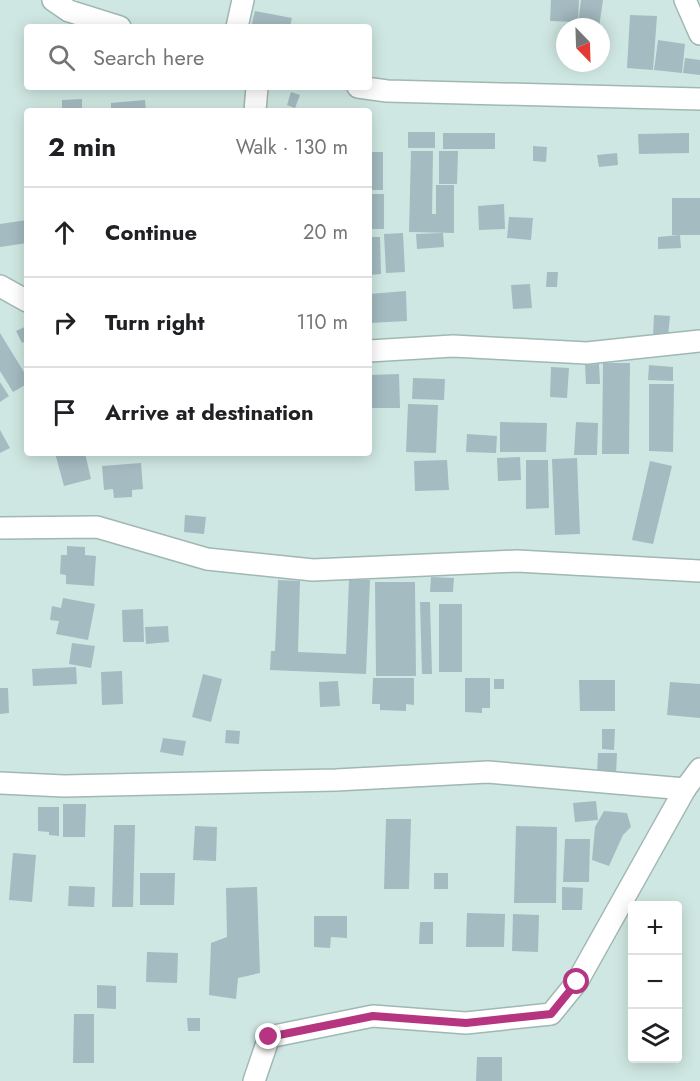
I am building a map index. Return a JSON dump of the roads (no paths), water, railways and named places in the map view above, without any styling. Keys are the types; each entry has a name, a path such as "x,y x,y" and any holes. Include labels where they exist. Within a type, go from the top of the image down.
{"street":[{"path":"53,0 69,11 110,24"},
{"path":"238,24 243,0"},
{"path":"685,0 700,34"},
{"path":"372,89 387,92 700,99"},
{"path":"255,108 257,90"},
{"path":"0,286 24,299"},
{"path":"372,351 453,346 587,353 700,341"},
{"path":"0,528 98,527 207,559 313,570 517,561 700,571"},
{"path":"254,1081 269,1037 373,1016 466,1023 551,1014 577,982 685,789 700,769"},
{"path":"0,783 64,786 313,781 489,772 685,789"}]}
